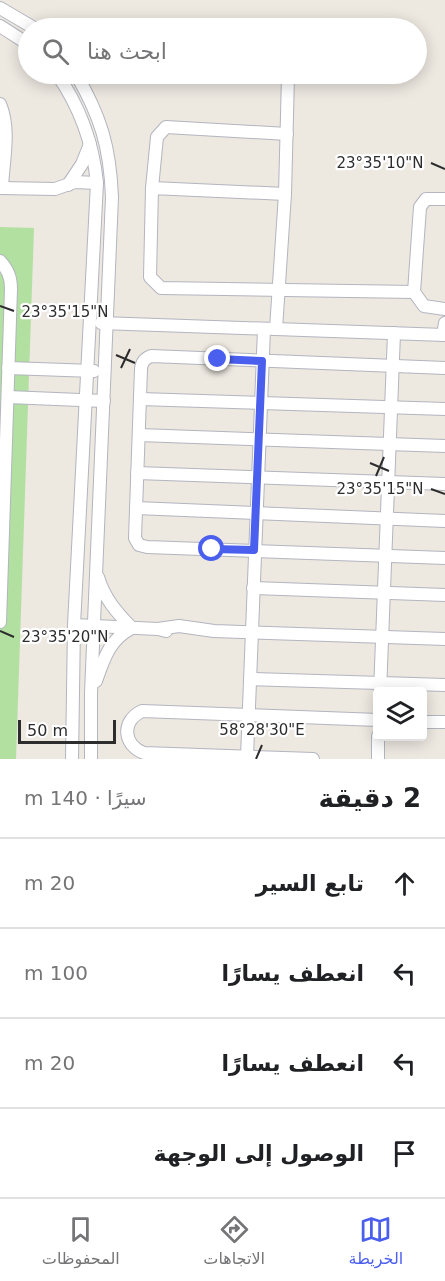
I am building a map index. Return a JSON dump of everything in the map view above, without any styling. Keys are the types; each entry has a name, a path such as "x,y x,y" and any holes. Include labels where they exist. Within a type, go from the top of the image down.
{"lane":[{"path":"0,8 18,19"},
{"path":"0,26 18,38"},
{"path":"64,84 82,117 90,142 97,183 74,625 72,759"},
{"path":"82,84 92,100 100,121 111,164 112,197 91,693 91,759"},
{"path":"247,757 262,361 279,291 285,194 288,84"},
{"path":"0,104 5,116 6,129 1,188 55,189 82,181 97,183"},
{"path":"287,134 166,127 156,137 152,188 150,277 161,288 414,292"},
{"path":"68,185 82,165 90,142"},
{"path":"152,188 285,194"},
{"path":"445,199 426,199 420,207 414,292 424,306 445,309"},
{"path":"0,261 11,278 8,368 4,382 8,397 0,622"},
{"path":"90,323 394,333 444,331"},
{"path":"380,687 394,333"},
{"path":"445,368 151,356 145,358 142,363 135,538 143,547 445,558"},
{"path":"8,368 105,371"},
{"path":"8,397 104,401"},
{"path":"140,399 445,409"},
{"path":"139,435 445,446"},
{"path":"137,473 445,484"},
{"path":"136,508 445,521"},
{"path":"96,567 104,595 121,618 132,628"},
{"path":"253,588 445,595"},
{"path":"74,625 158,629 179,626 214,631 445,639"},
{"path":"91,693 110,647 121,633 132,628"},
{"path":"249,679 380,687 445,685"},
{"path":"313,759 144,753 138,751 129,742 126,730 131,718 141,711 249,717 373,720"},
{"path":"427,722 445,723"},
{"path":"378,741 378,759"}],"green space":[{"path":"0,227 34,228 16,759 0,759"}],"route":[{"path":"212,549 254,550 262,361 218,359"}]}
